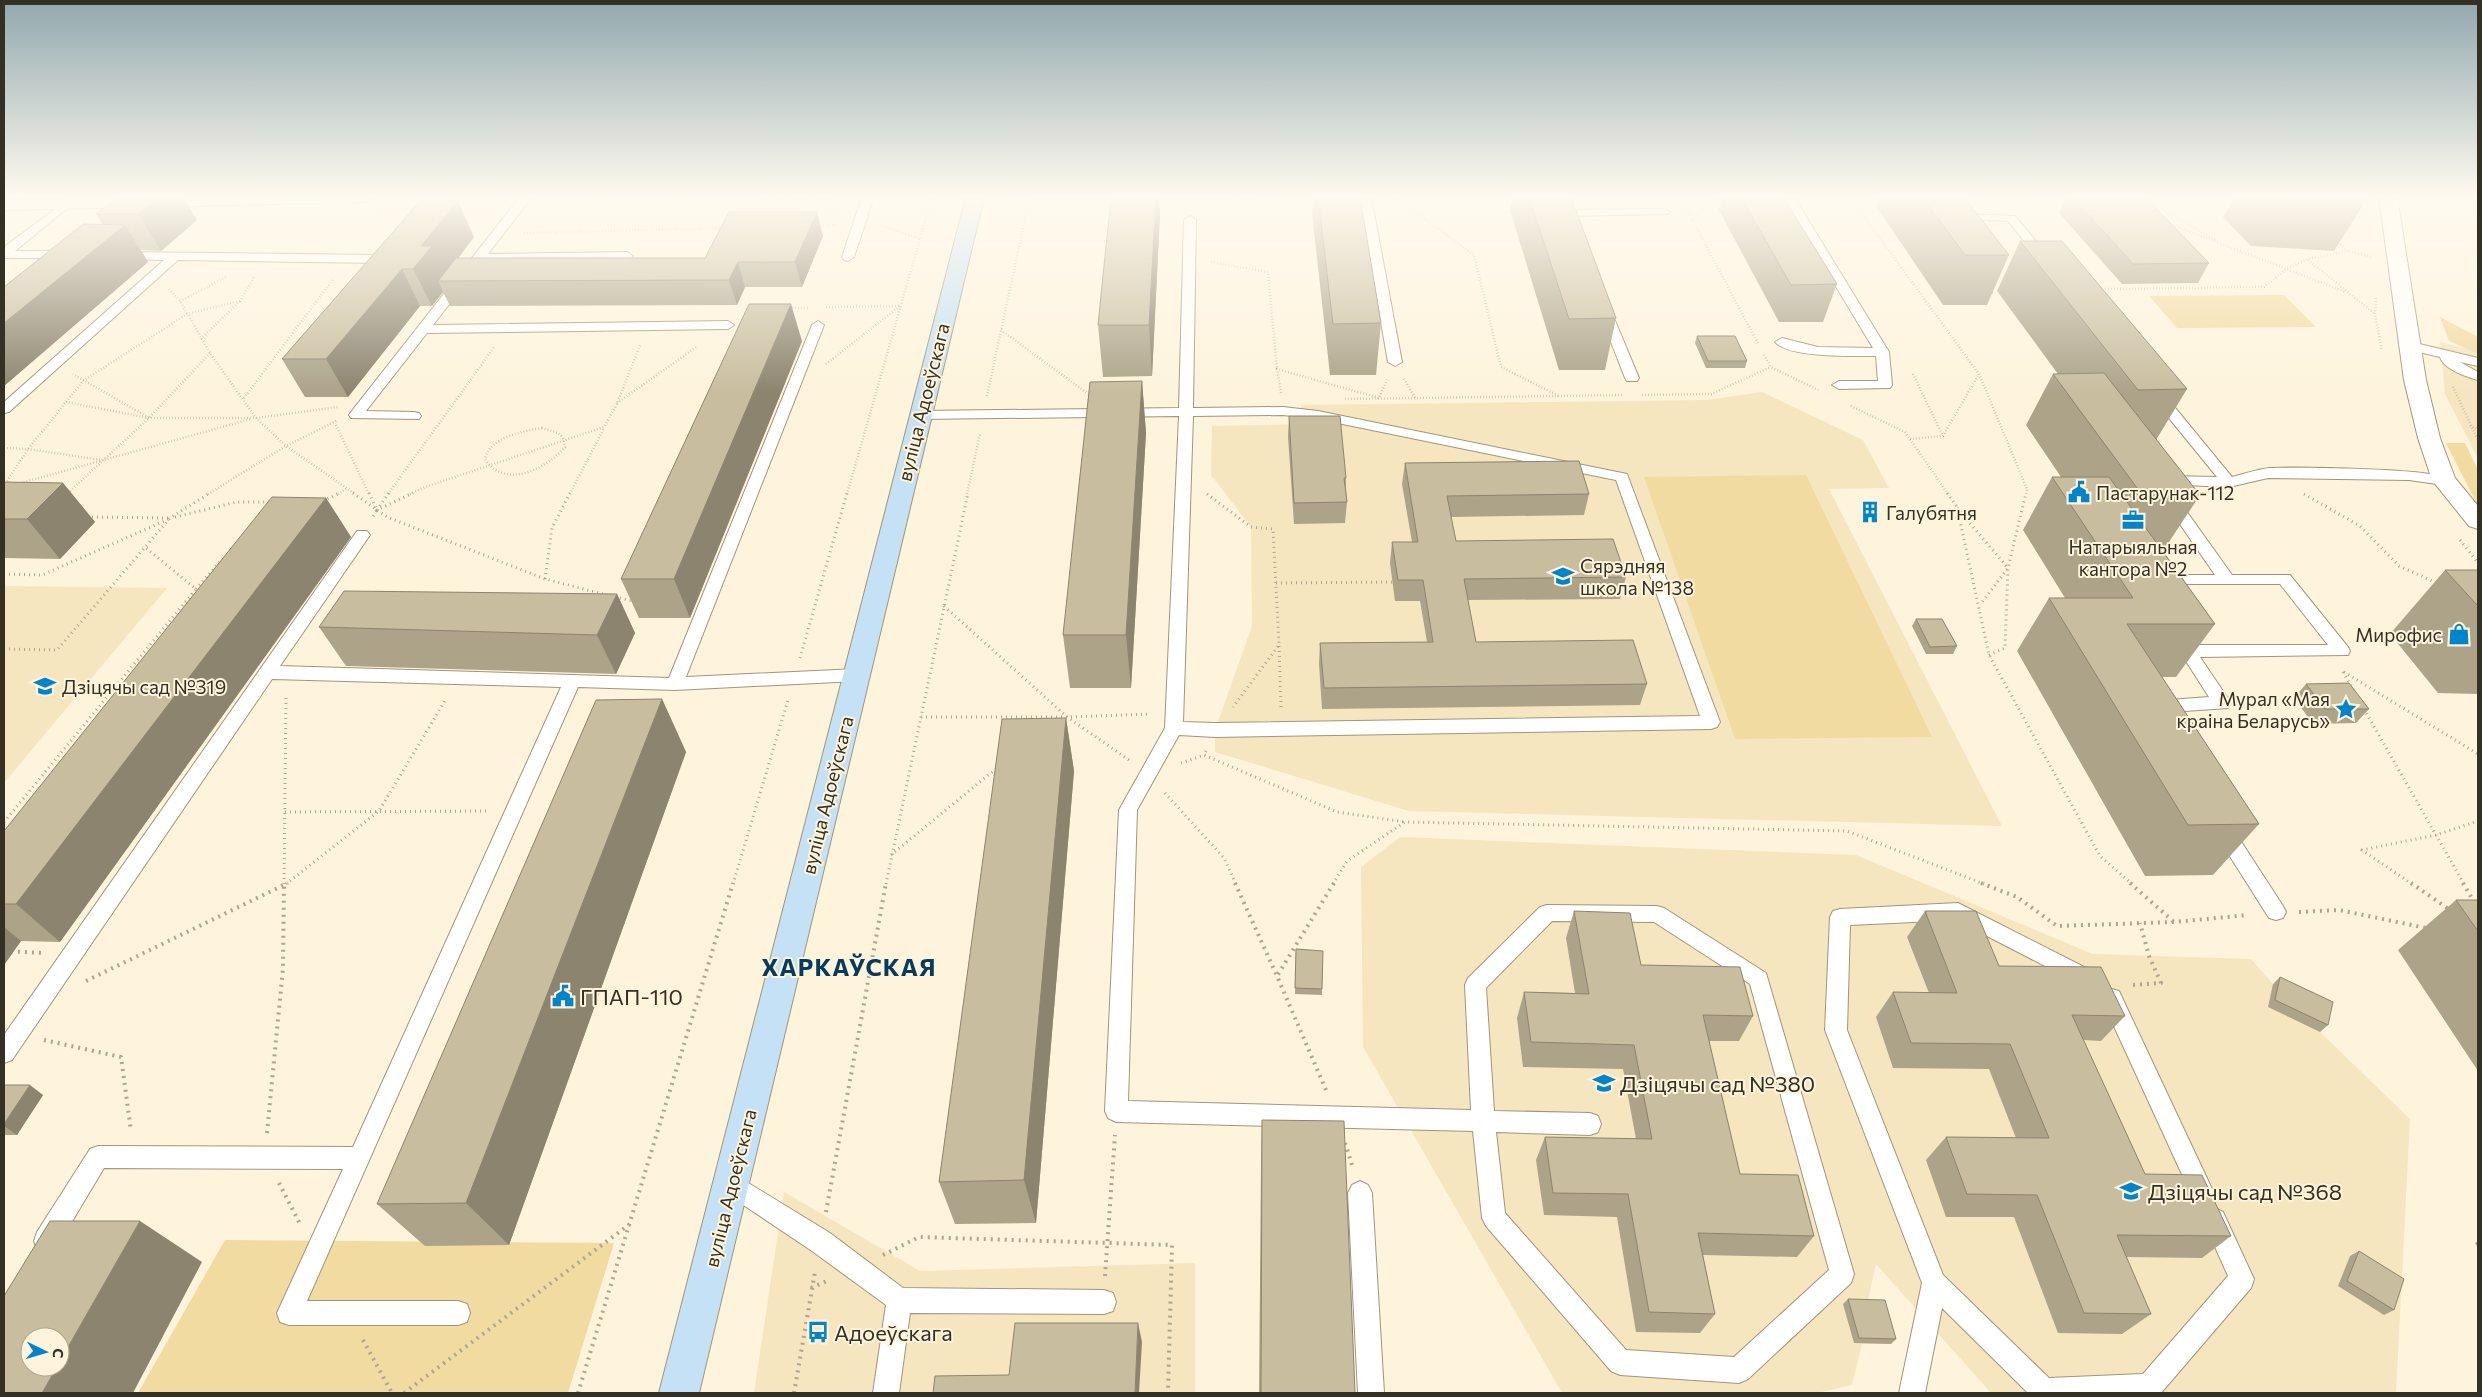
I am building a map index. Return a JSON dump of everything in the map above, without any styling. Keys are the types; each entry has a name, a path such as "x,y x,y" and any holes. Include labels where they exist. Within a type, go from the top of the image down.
{"main road":[{"name":"вуліца Адоеўскага","path":"680,1393 958,262"}],"street":[{"path":"2398,262 2415,380 2429,438 2444,480 2478,521"}],"lane":[{"path":"4,409 169,262"},
{"path":"414,416 356,415 475,262"},
{"path":"1189,262 1186,414 1174,721 1128,810 1116,1111 1590,1124"},
{"path":"1377,262 1395,362"},
{"path":"1828,262 1882,352 1885,385 1839,384"},
{"path":"2047,262 2052,268"},
{"path":"1598,295 1632,378"},
{"path":"424,329 728,325"},
{"path":"675,684 818,325"},
{"path":"1782,342 1795,348 1816,351 1882,352"},
{"path":"2411,346 2478,362"},
{"path":"2437,352 2466,372 2478,376"},
{"path":"2149,386 2229,482"},
{"path":"920,415 1186,414 1283,411 1318,415 1622,477 1711,722 1215,730 1174,721"},
{"path":"2227,580 2157,481 2229,482 2268,473 2409,475 2444,480"},
{"path":"4,1053 73,954 278,673 362,535"},
{"path":"2139,580 2284,579 2342,651 2188,651"},
{"path":"2156,724 2146,708 2222,703 2172,627"},
{"path":"278,673 675,684 856,675"},
{"path":"458,1313 288,1313 360,1158 572,681"},
{"path":"2214,814 2276,912"},
{"path":"1958,911 2107,988 2242,1279 2149,1387 2044,1391 1934,1283 1836,1030 1840,918 1958,911"},
{"path":"1547,913 1657,914 1759,980 1842,1274 1739,1370 1620,1362 1494,1218 1483,1121 1474,985 1547,913"},
{"path":"35,1258 98,1157 360,1158"},
{"path":"732,1184 821,1242 899,1300 1104,1302"},
{"path":"1360,1194 1371,1393"},
{"path":"1912,1393 1934,1283"},
{"path":"886,1393 899,1300"}],"path":[{"path":"180,301 256,262"},
{"path":"201,339 240,301 262,262"},
{"path":"244,398 346,262"},
{"path":"578,1393 631,1224 794,678 913,262"},
{"path":"794,1393 811,1288 892,855 1016,262"},
{"path":"1208,262 1268,272 1283,411"},
{"path":"1476,262 1501,367 1559,396"},
{"path":"1715,262 1770,367 1824,393"},
{"path":"1898,262 1979,374 2028,489 2008,568 2004,648 1989,655"},
{"path":"2265,262 2288,268 2346,292"},
{"path":"2096,289 2264,287 2288,268 2303,262"},
{"path":"2311,262 2375,314"},
{"path":"155,275 180,301 210,353 244,398 256,418 286,446 387,517 545,579 637,602"},
{"path":"4,487 28,449 83,381 187,314 240,301"},
{"path":"824,308 900,306"},
{"path":"792,390 900,306"},
{"path":"785,308 814,308"},
{"path":"545,579 552,528 617,404 647,325"},
{"path":"617,404 728,325"},
{"path":"377,510 508,328"},
{"path":"1001,330 1093,398"},
{"path":"68,493 149,418 210,353"},
{"path":"1395,362 1415,398"},
{"path":"1379,398 1395,362"},
{"path":"56,364 149,418"},
{"path":"1636,395 1710,394 1770,367"},
{"path":"1277,369 1379,398"},
{"path":"1913,374 1943,436"},
{"path":"1943,436 1979,374"},
{"path":"1341,399 1628,395"},
{"path":"1842,401 1905,432 1957,508 2008,568"},
{"path":"66,402 149,418 256,418 363,406"},
{"path":"4,574 42,575 170,518 286,446 363,406"},
{"path":"4,487 256,418"},
{"path":"334,422 377,510"},
{"path":"377,510 425,487 604,426"},
{"path":"2470,426 2478,430"},
{"path":"530,429 553,430 562,434 565,440 565,447 561,454 553,461 530,471 505,473 488,466 485,459 488,451 504,437 516,432 530,429"},
{"path":"1910,439 1943,436"},
{"path":"4,448 28,449 104,460"},
{"path":"2268,473 2360,526 2399,566 2443,586"},
{"path":"1183,477 1251,527 1274,529 1282,729"},
{"path":"313,501 334,497 346,489"},
{"path":"81,517 170,518 237,502 279,502"},
{"path":"268,506 272,502"},
{"path":"1957,508 1980,605 1989,655 2100,856 2174,922"},
{"path":"4,649 57,650 170,518"},
{"path":"146,548 196,589"},
{"path":"4,822 227,554"},
{"path":"1980,605 2008,568"},
{"path":"1276,582 1392,582"},
{"path":"1279,645 1215,730 1204,755 1338,812 1405,822"},
{"path":"2309,651 2478,754"},
{"path":"2343,672 2358,698"},
{"path":"278,673 285,812 282,968 265,1158 316,1253"},
{"path":"38,1004 283,887 379,811 459,678"},
{"path":"2362,706 2478,910"},
{"path":"921,716 1059,717 1174,721"},
{"path":"1051,723 1059,717"},
{"path":"892,855 998,767"},
{"path":"285,812 514,810"},
{"path":"2455,914 2362,850 2436,835 2478,821"},
{"path":"2018,898 2057,926"},
{"path":"2107,988 2161,983 2149,956 2140,923"},
{"path":"4,950 73,954"},
{"path":"17,1034 121,1057 135,1157"},
{"path":"1104,1302 1116,1111"},
{"path":"404,1393 631,1224"},
{"path":"811,1288 919,1237 1172,1245 1168,1393"},
{"path":"348,1313 392,1393"}],"shaded area":[{"path":"2284,295 2316,327 2177,328 2149,296"},
{"path":"2440,317 2478,337 2478,354 2449,341"},
{"path":"2440,342 2478,351 2478,459 2445,394"},
{"name":"Сярэдняя школа №138","path":"1762,392 1863,440 1889,488 1829,489 2002,826 1409,811 1215,752 1215,730 1252,626 1251,527 1211,475 1212,426 1302,424 1301,405 1707,400"},
{"path":"2446,443 2465,443 2478,470 2478,506"},
{"path":"1806,475 1932,737 1735,739 1644,477"},
{"name":"Дзіцячы сад №319","path":"4,586 167,588 4,783"},
{"path":"1400,837 1856,855 2093,954 2251,959 2273,984 2325,1008 2320,1032 2410,1119 2396,1393 1991,1393 1876,1264 1867,1305 1891,1344 1862,1344 1852,1385 1817,1393 1562,1393 1363,1047 1361,867"},
{"path":"784,1192 920,1271 1195,1263 1195,1393 754,1393"},
{"path":"225,1240 614,1243 568,1393 138,1393"}],"building":[{"path":"35,262 79,262 4,323 4,287"},
{"path":"367,262 419,262 413,269 402,269 326,359 282,359"},
{"path":"453,262 738,262 729,280 438,281"},
{"path":"1104,262 1152,262 1149,325 1098,325"},
{"path":"1326,262 1371,262 1381,323 1333,324"},
{"path":"1550,262 1595,262 1616,318 1569,319"},
{"path":"1778,262 1823,262 1837,284 1791,285"},
{"path":"2037,262 2080,262 2187,389 2138,390"},
{"path":"2131,262 2209,263 2133,264"},
{"path":"749,304 791,304 674,579 621,579"},
{"path":"1697,336 1735,336 1747,361 1708,361"},
{"path":"2104,373 2200,495 2143,496 2053,374"},
{"path":"1142,381 1126,635 1063,635 1090,382"},
{"path":"1289,416 1340,416 1347,502 1294,503"},
{"path":"1579,461 1589,494 1447,496 1456,541 1613,539 1626,577 1464,579 1476,642 1633,640 1647,684 1324,688 1320,643 1433,642 1423,580 1398,580 1392,542 1418,542 1405,463"},
{"path":"2052,477 2109,477 2215,624 2127,624 2259,824 2188,825 2049,598 2133,598"},
{"path":"4,482 63,483 27,519 4,519"},
{"path":"272,497 326,498 16,904 4,904 4,831"},
{"path":"2445,570 2478,570 2478,606"},
{"path":"344,591 617,594 597,635 319,627"},
{"path":"1916,619 1942,619 1957,646 1930,647"},
{"path":"2349,683 2369,709 2325,709 2306,684"},
{"path":"662,699 466,1203 377,1204 596,700"},
{"path":"1066,718 1024,1180 939,1182 1002,719"},
{"path":"2456,900 2478,900 2478,931"},
{"path":"1574,911 1630,913 1641,965 1740,967 1753,1016 1703,1015 1740,1174 1798,1175 1814,1236 1698,1233 1715,1314 1649,1312 1628,1194 1553,1193 1545,1137 1652,1139 1634,1045 1531,1042 1524,992 1589,994"},
{"path":"1925,911 1976,911 1999,966 2101,967 2125,1016 2072,1015 2145,1174 2202,1175 2231,1236 2117,1235 2151,1314 2084,1313 2037,1195 1967,1194 1946,1137 2049,1138 2010,1044 1911,1043 1893,992 1957,993"},
{"path":"1296,949 1323,951 1322,989 1295,988"},
{"path":"2280,977 2333,1002 2328,1025 2275,1000"},
{"path":"4,1085 30,1085 4,1124"},
{"path":"1262,1120 1344,1121 1355,1393 1261,1393"},
{"path":"50,1221 140,1221 70,1344 70,1327 20,1327 20,1377 51,1377 42,1393 4,1393 4,1296"},
{"path":"2359,1251 2404,1279 2394,1310 2347,1281"},
{"path":"1848,1299 1885,1300 1896,1339 1859,1338"},
{"path":"1015,1323 1138,1323 1135,1393 933,1393 935,1376 1009,1375"}],"place":[{"name":"Пастарунак-112","path":"2079,492"},
{"name":"Галубятня","path":"1870,512"},
{"name":"Натарыяльная кантора №2","path":"2133,520"},
{"name":"Сярэдняя школа №138","path":"1563,576"},
{"name":"Мирофис","path":"2459,634"},
{"name":"Дзіцячы сад №319","path":"45,686"},
{"name":"Мурал «Мая краіна Беларусь»","path":"2346,709"},
{"name":"ГПАП-110","path":"563,996"},
{"name":"Дзіцячы сад №380","path":"1604,1083"},
{"name":"Дзіцячы сад №368","path":"2131,1191"},
{"name":"Адоеўскага","path":"818,1332"}],"district":[{"name":"ХАРКАЎСКАЯ","path":"849,966"}]}
